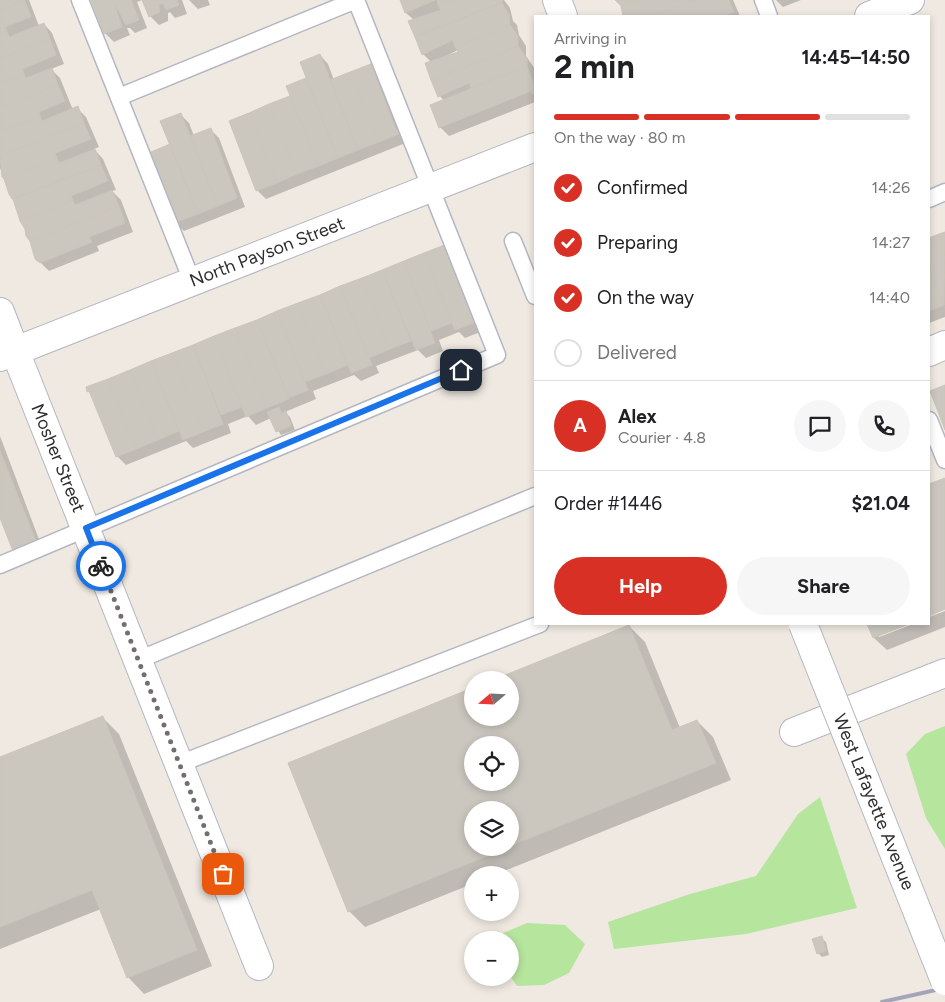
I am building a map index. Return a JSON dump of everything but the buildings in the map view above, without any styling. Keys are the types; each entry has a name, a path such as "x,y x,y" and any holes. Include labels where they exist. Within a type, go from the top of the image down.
{"street":[{"path":"557,0 563,15"},
{"path":"872,15 910,0"},
{"name":"North Payson Street","path":"8,354 534,147"},
{"name":"Mosher Street","path":"0,312 8,354 86,528 260,966"},
{"path":"930,352 945,345"},
{"name":"West Lafayette Avenue","path":"804,625 840,714"},
{"name":"West Lafayette Avenue","path":"804,625 945,981"},
{"path":"794,732 945,673"}],"lane":[{"path":"80,0 192,281"},
{"path":"0,565 497,355 356,0 119,97"},
{"path":"763,0 769,15"},
{"path":"930,199 945,192"},
{"path":"514,241 534,293"},
{"path":"930,422 945,460"},
{"path":"138,660 534,496"},
{"path":"180,764 537,625"}],"green space":[{"path":"945,726 945,849 926,818 906,754 925,734"},
{"path":"820,797 857,908 746,934 614,949 608,922 690,894 756,876 798,814"},
{"path":"527,923 565,925 585,944 569,973 544,985 519,986 519,931 508,931"}],"railway":[{"path":"882,1002 945,988"}],"way so far":[{"path":"101,566 223,874"}],"route":[{"path":"101,566 86,528 461,370"}]}
